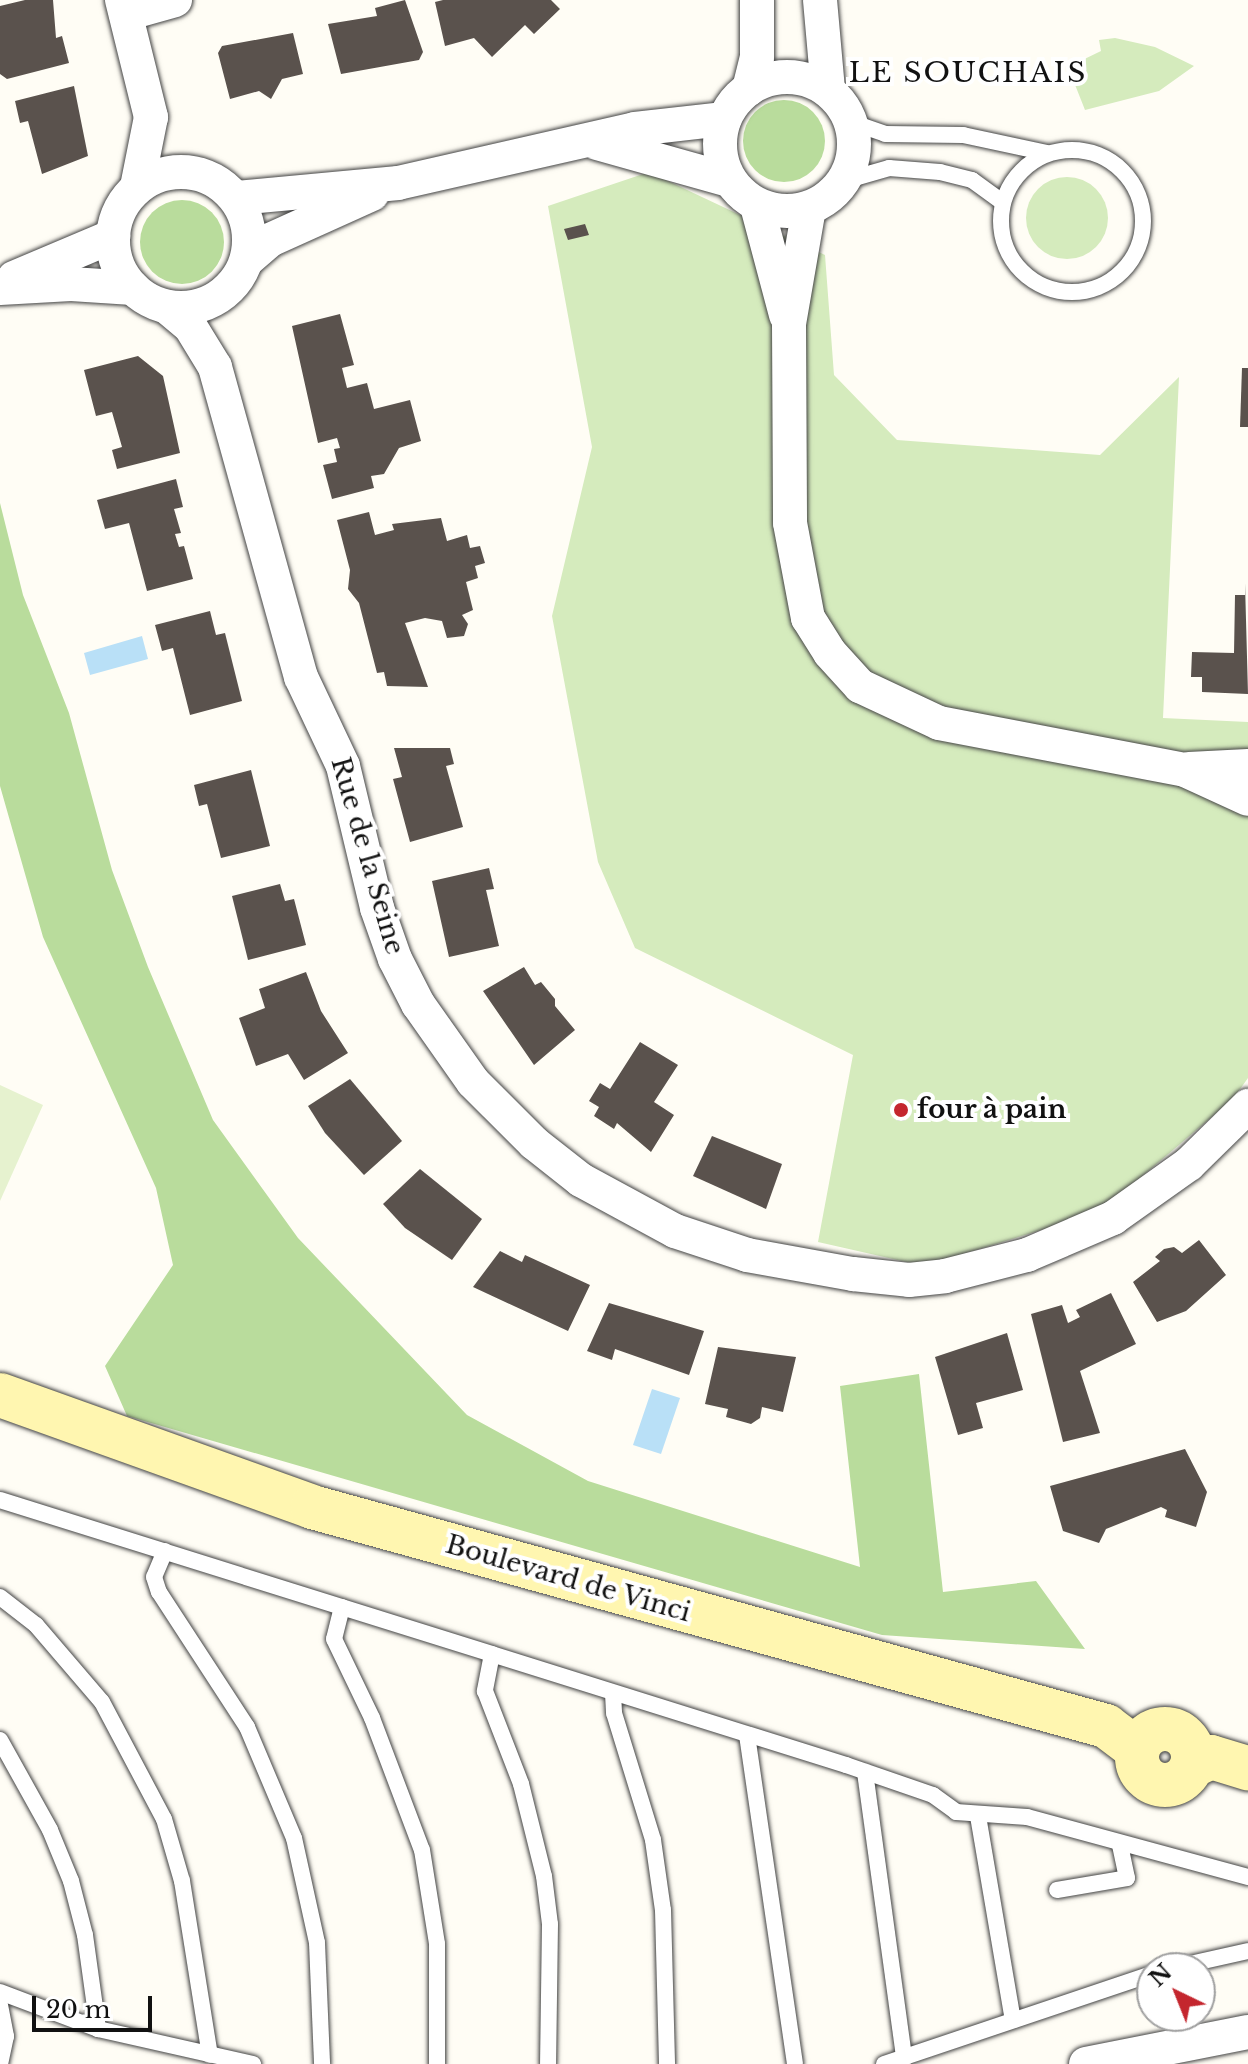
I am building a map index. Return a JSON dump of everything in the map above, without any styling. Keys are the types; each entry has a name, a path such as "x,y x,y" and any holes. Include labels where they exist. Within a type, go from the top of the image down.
{"main road":[{"name":"Boulevard de Vinci","path":"0,1395 312,1507 1106,1726 1137,1749 1139,1768 1161,1785 1180,1780 1192,1766 1211,1757 1248,1768"}],"street":[{"path":"175,0 124,7 151,117 194,172 225,186 237,198 249,228 247,260"},
{"path":"729,180 720,150 724,119 749,89 757,58 757,0"},
{"path":"592,142 729,180 757,206 783,212 809,208 844,181 854,152 851,122 828,90 820,0"},
{"path":"749,89 789,77 828,90"},
{"path":"151,117 137,187 116,218 113,236 121,273 133,288 167,307 203,305 219,297 247,260 270,240 398,183"},
{"path":"237,198 398,183 592,142 635,129 724,119"},
{"path":"137,187 154,177 194,172"},
{"path":"757,206 789,324"},
{"path":"809,208 789,324 790,523 808,618 830,653 860,686 939,723 1185,770 1248,799"},
{"path":"0,286 113,236"},
{"path":"0,286 71,284 133,288"},
{"name":"Rue de la Seine","path":"215,367 219,297"},
{"name":"Rue de la Seine","path":"167,307 190,326 215,367 301,677 343,766 377,908 395,959 418,1004 473,1082 534,1143 581,1180 675,1231 747,1255 853,1274 909,1280 945,1276 1027,1255 1113,1218 1189,1164 1248,1106"},
{"path":"1185,770 1248,766"},
{"path":"1086,2064 1248,2032"}],"lane":[{"path":"851,122 885,134 963,135 1047,153 1080,149 1109,159 1136,186 1144,212 1142,238 1125,269 1099,288 1069,293 1038,285 1015,266 1002,238 1002,202 1020,170 1047,153"},
{"path":"844,181 884,168 940,172 972,180 1002,202"},
{"path":"0,1500 865,1772 933,1795 956,1812 978,1816 1027,1817 1248,1877"},
{"path":"165,1551 154,1577 159,1592 247,1727 294,1838 317,1943 322,2064"},
{"path":"0,1597 67,1657 102,1702 164,1819 182,1881 210,2055"},
{"path":"342,1607 334,1639 372,1718 422,1850 437,1944 437,2064"},
{"path":"492,1654 485,1691 521,1784 544,1876 550,1924 548,2064"},
{"path":"613,1693 614,1713 653,1840 663,1910 667,2064"},
{"path":"747,1735 795,2064"},
{"path":"0,1740 43,1816 71,1881 98,2029"},
{"path":"865,1772 904,2058"},
{"path":"978,1816 1013,2020"},
{"path":"1057,1890 1127,1878 1120,1844"},
{"path":"1216,1958 1248,1951"},
{"path":"884,2064 1136,1979"},
{"path":"0,1992 98,2029 253,2064"},
{"path":"0,2005 6,2036 0,2064"}],"green space":[{"path":"1115,38 1155,47 1194,66 1159,91 1085,110 1068,67 1101,51 1099,40"},
{"path":"784,100 800,103 813,112 822,125 825,141 822,157 813,170 800,179 784,182 768,179 755,170 746,157 743,141 746,125 755,112 768,103"},
{"path":"649,172 825,255 834,375 897,440 1100,455 1179,377 1163,718 1248,722 1248,1078 1233,1099 1100,1212 924,1266 818,1242 853,1055 635,948 598,862 552,616 592,447 548,206"},
{"path":"1067,177 1083,180 1096,189 1105,202 1108,218 1105,234 1096,247 1083,256 1067,259 1051,256 1038,247 1029,234 1026,218 1029,202 1038,189 1051,180"},
{"path":"182,200 198,203 212,212 221,226 224,242 221,258 212,272 198,281 182,284 166,281 152,272 143,258 140,242 143,226 152,212 166,203"},
{"path":"0,503 23,595 69,713 112,870 148,967 213,1120 298,1238 467,1415 588,1481 860,1567 840,1386 919,1374 943,1592 1036,1581 1085,1649 882,1635 127,1416 105,1366 173,1265 156,1188 43,937 0,786"},
{"path":"0,1085 43,1105 0,1201"}],"water":[{"path":"142,636 148,659 90,675 84,653"},
{"path":"652,1389 680,1398 661,1454 633,1445"}],"building":[{"path":"25,0 53,0 56,38 62,36 69,63 7,79 0,74 0,6"},
{"path":"405,0 423,52 419,60 341,74 328,24 377,16 375,8"},
{"path":"551,0 560,9 534,34 525,25 492,57 474,38 445,46 435,2"},
{"path":"293,33 303,74 282,79 271,99 259,91 230,99 218,53 222,46"},
{"path":"74,86 88,156 42,174 28,121 20,123 15,101"},
{"path":"585,224 589,235 568,240 564,229"},
{"path":"340,314 354,365 342,368 347,388 367,383 374,409 410,400 421,441 399,448 384,474 371,476 374,488 332,499 323,465 337,462 334,449 340,448 337,438 318,443 292,326"},
{"path":"138,356 163,376 180,453 117,469 112,450 122,447 112,412 96,416 84,370"},
{"path":"1242,368 1248,368 1248,427 1240,427"},
{"path":"176,479 183,507 174,509 181,533 175,534 179,547 184,546 193,579 147,591 129,523 105,529 97,500"},
{"path":"369,512 375,535 394,530 392,524 441,518 447,541 467,535 470,548 480,546 485,563 475,566 478,578 466,582 473,610 462,615 468,624 464,636 447,638 442,621 425,618 405,623 428,687 387,686 384,672 377,673 359,603 348,589 350,570 337,520"},
{"path":"1245,583 1248,694 1202,692 1202,677 1191,677 1192,652 1234,653 1235,595 1245,595"},
{"path":"210,611 216,635 225,633 242,701 190,715 173,648 162,651 155,625"},
{"path":"394,748 450,748 454,764 446,766 463,827 410,842 393,779 402,777"},
{"path":"251,770 270,846 221,858 207,804 199,806 194,785"},
{"path":"489,868 494,889 486,890 499,946 449,957 432,881"},
{"path":"280,884 285,901 294,899 306,945 248,960 232,896"},
{"path":"524,967 535,985 541,982 555,999 555,1006 575,1030 534,1065 483,991"},
{"path":"306,972 321,1011 348,1053 304,1080 288,1054 256,1066 239,1018 265,1008 259,989"},
{"path":"640,1042 678,1065 654,1102 674,1115 651,1152 617,1123 614,1129 594,1116 599,1107 589,1101 600,1083 610,1089"},
{"path":"350,1079 402,1141 364,1175 325,1133 308,1106"},
{"name":"four à pain","path":"901,1101 908,1104 911,1111 908,1118 901,1121 894,1118 891,1111 894,1104"},
{"path":"712,1136 782,1164 766,1209 693,1176"},
{"path":"420,1169 482,1219 452,1260 405,1228 383,1204"},
{"path":"1199,1240 1226,1275 1186,1311 1157,1322 1133,1282 1160,1261 1155,1257 1164,1249 1174,1247 1182,1253"},
{"path":"500,1251 522,1262 525,1255 590,1285 568,1331 473,1287"},
{"path":"1111,1293 1136,1344 1080,1371 1100,1433 1063,1442 1031,1314 1062,1305 1068,1323 1080,1317 1076,1310"},
{"path":"609,1303 704,1331 689,1375 615,1349 612,1360 587,1351"},
{"path":"1007,1333 1023,1390 976,1403 983,1428 958,1435 935,1357"},
{"path":"718,1347 796,1357 783,1412 762,1407 760,1418 751,1424 726,1417 728,1409 705,1404"},
{"path":"1185,1449 1207,1492 1196,1527 1165,1517 1167,1510 1161,1507 1106,1529 1099,1543 1063,1531 1050,1486"}],"place":[{"name":"four à pain","path":"901,1110"}],"district":[{"name":"LE SOUCHAIS","path":"968,73"}]}
